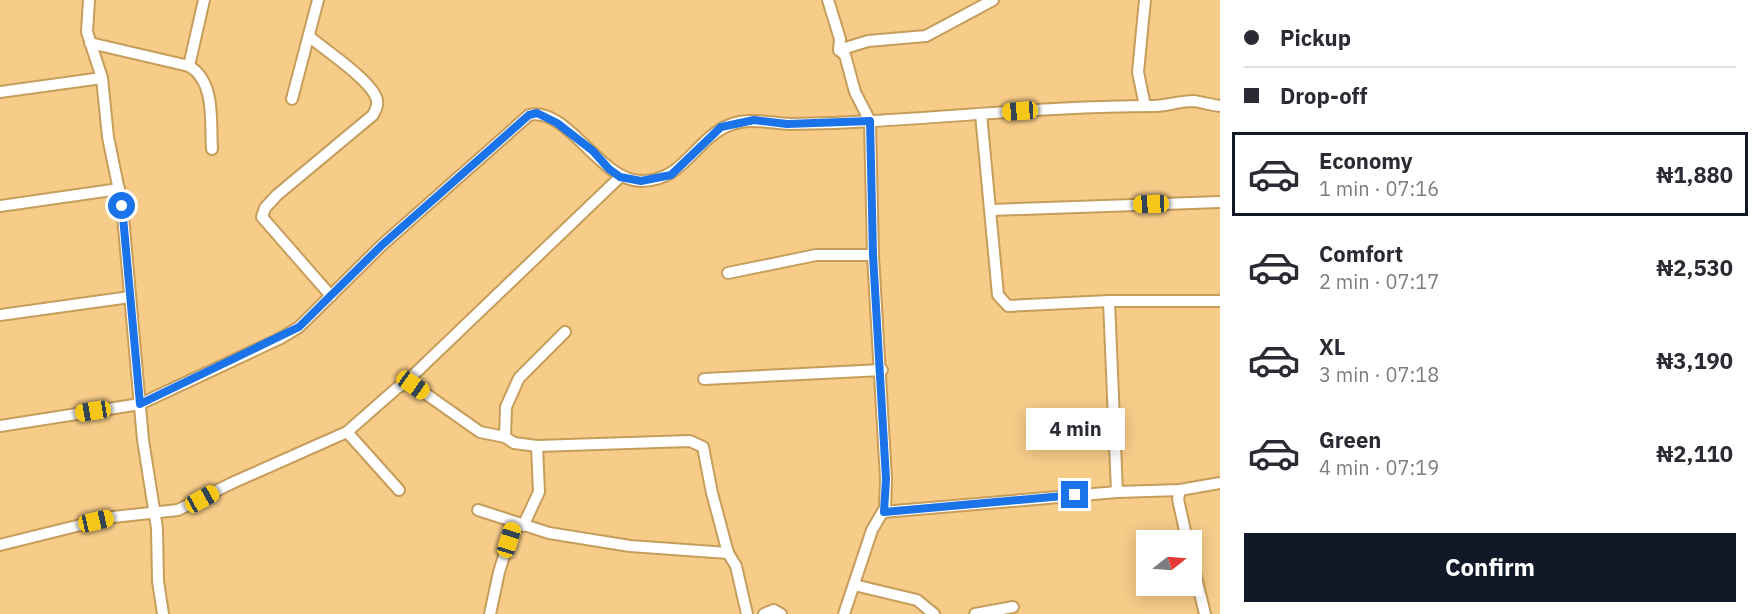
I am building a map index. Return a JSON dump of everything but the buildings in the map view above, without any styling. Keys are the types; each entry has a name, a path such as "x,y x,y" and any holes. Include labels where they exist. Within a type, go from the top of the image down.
{"street":[{"path":"89,0 87,32 102,78 108,137 119,189 140,404 153,514 157,528 158,580 163,614"},
{"path":"189,66 204,0"},
{"path":"292,99 318,0"},
{"path":"828,0 840,39 839,50"},
{"path":"839,50 868,41 926,36 993,0"},
{"path":"1145,0 1138,72 1145,106"},
{"path":"310,37 366,84 376,97 377,107 374,115 278,195 265,208 262,217 331,296"},
{"path":"90,43 189,66 199,72 208,90 212,149"},
{"path":"839,50 845,55 855,92 870,121 873,255 882,370 886,479 884,512 872,530 844,614"},
{"path":"0,92 102,78"},
{"path":"0,426 140,404 299,327 382,245 529,115 537,113 557,123 620,177 641,181 671,175 721,127 739,122 762,120 787,124 870,121 1166,106 1192,101 1220,109"},
{"path":"981,114 998,295 1002,303 1008,306 1109,301 1220,301"},
{"path":"0,545 113,517 178,510 232,483 347,432 405,383 620,177"},
{"path":"0,206 119,189"},
{"path":"991,210 1220,202"},
{"path":"728,273 816,255 873,255"},
{"path":"0,315 130,297"},
{"path":"1109,301 1117,492"},
{"path":"505,436 506,407 519,378 565,333"},
{"path":"705,379 882,370"},
{"path":"405,383 413,385 480,432 505,436 514,442 537,446 698,443 703,447 706,456 712,493 728,554 736,566 747,614"},
{"path":"347,432 399,490"},
{"path":"490,614 499,572 519,525 539,492 537,446"},
{"path":"884,512 1117,492 1180,490 1220,483"},
{"path":"1180,490 1178,499 1185,530"},
{"path":"478,510 519,525 630,546 728,554"},
{"path":"854,585 917,600 934,614"},
{"path":"1201,596 1205,614"},
{"path":"975,614 1013,607"},
{"path":"764,614 774,610 781,614"}],"route":[{"path":"122,206 140,404 299,327 382,245 529,115 537,113 547,117 578,138 620,177 641,181 671,175 721,127 739,122 762,120 787,124 870,121 873,255 882,370 886,479 884,512 1075,495"}]}
